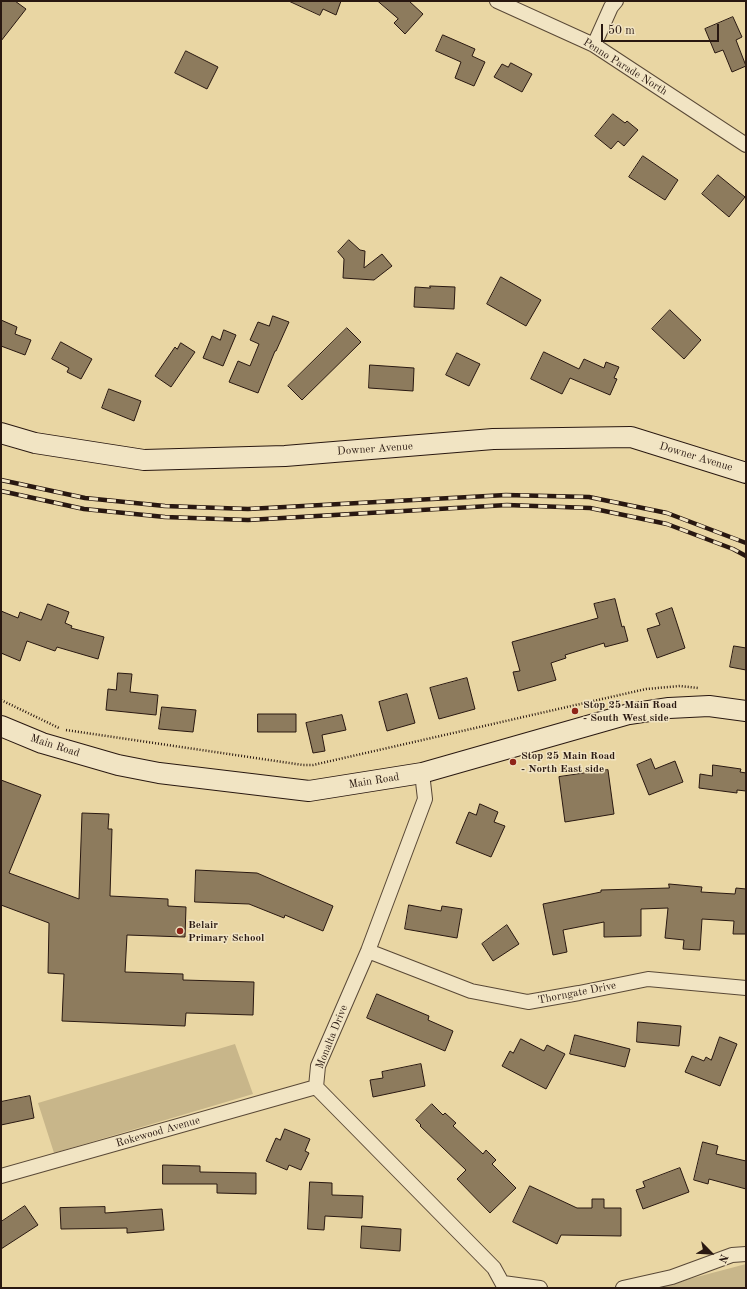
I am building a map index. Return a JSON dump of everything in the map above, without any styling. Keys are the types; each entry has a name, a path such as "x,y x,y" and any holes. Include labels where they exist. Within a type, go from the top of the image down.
{"main road":[{"name":"Downer Avenue","path":"1,433 35,443 144,460 285,456 493,439 631,437 746,473"},
{"name":"Main Road","path":"1,726 42,743 118,765 159,773 309,791 422,773 630,714 669,708 709,706 746,711"}],"street":[{"name":"Penno Parade North","path":"498,1 594,45 746,145"},
{"path":"594,45 611,7 616,1"},
{"name":"Monalta Drive","path":"316,1087 318,1066 368,951 425,799 422,773"},
{"name":"Thorngate Drive","path":"368,951 471,991 528,1002 579,994 648,979 746,988"},
{"path":"316,1087 494,1268 504,1285 540,1288"},
{"name":"Rokewood Avenue","path":"1,1176 316,1087"},
{"path":"623,1288 672,1277 732,1255 746,1254"}],"path":[{"path":"1,700 62,730 303,765 313,765 646,689 680,686 702,688"}],"shaded area":[{"path":"235,1044 253,1094 54,1153 38,1103"},
{"path":"746,1264 746,1288 655,1288"}],"building":[{"path":"1,1 15,1 26,9 1,41"},
{"path":"289,1 341,1 336,15 323,9 320,15"},
{"path":"378,1 409,1 423,14 405,34 394,23 398,19"},
{"path":"733,17 742,37 736,40 746,66 732,72 723,50 715,53 705,29"},
{"path":"443,35 475,49 472,56 485,62 474,86 455,78 461,62 436,51"},
{"path":"186,51 218,67 207,89 175,73"},
{"path":"511,63 532,74 522,92 494,77 502,64 508,67"},
{"path":"613,114 625,123 627,121 638,130 624,146 618,141 611,149 595,136"},
{"path":"643,156 678,180 665,200 629,177"},
{"path":"718,175 745,197 729,217 702,194"},
{"path":"349,240 360,250 365,251 364,268 382,254 392,266 374,280 343,278 344,259 338,252"},
{"path":"501,277 541,300 526,326 487,304"},
{"path":"430,286 455,287 454,309 414,307 415,287 430,288"},
{"path":"670,310 701,340 684,359 652,329"},
{"path":"273,316 289,322 275,351 258,393 229,382 238,361 250,366 259,344 250,340 258,322 269,326"},
{"path":"1,320 17,327 15,334 31,340 25,355 1,346"},
{"path":"347,328 361,342 302,400 288,386"},
{"path":"224,330 236,335 223,366 203,358 212,336 220,340"},
{"path":"61,342 92,359 81,379 67,372 69,368 52,359"},
{"path":"181,343 195,352 171,387 155,376 175,347 177,349"},
{"path":"544,352 579,369 584,359 604,368 606,362 619,367 614,378 617,379 610,395 570,378 562,394 531,379"},
{"path":"457,353 480,364 469,386 446,375"},
{"path":"370,365 414,368 413,391 369,388"},
{"path":"109,389 141,401 134,421 102,408"},
{"path":"615,599 622,627 624,626 628,641 605,647 604,643 565,655 566,658 551,663 556,680 518,691 513,672 520,671 512,642 598,618 594,604"},
{"path":"48,604 69,612 65,623 72,626 71,628 104,637 98,659 57,647 55,651 27,641 20,661 1,653 1,611 18,618 20,612 41,620"},
{"path":"672,608 685,648 657,658 647,629 660,625 656,614"},
{"path":"734,646 746,648 746,670 730,667"},
{"path":"118,673 132,674 130,692 158,695 156,715 106,710 108,689 116,690"},
{"path":"467,678 475,709 439,719 430,688"},
{"path":"407,694 415,723 387,731 379,702"},
{"path":"162,707 196,710 193,732 159,729"},
{"path":"258,714 296,714 296,732 258,732"},
{"path":"342,715 346,730 322,735 325,751 313,753 306,723"},
{"path":"651,759 655,769 675,761 683,782 649,795 637,765"},
{"path":"713,765 741,769 740,772 746,773 746,791 737,790 737,793 699,788 700,774 712,776"},
{"path":"608,770 614,814 565,822 559,777"},
{"path":"1,780 41,795 9,873 79,899 82,813 109,814 108,829 112,829 110,896 168,899 168,906 186,907 185,937 127,935 125,972 183,974 183,980 254,982 253,1015 186,1013 185,1026 62,1021 64,974 48,973 49,923 1,905"},
{"path":"480,804 498,812 494,822 505,826 491,857 456,843 469,812 476,815"},
{"path":"196,870 257,873 333,906 323,931 285,915 284,918 249,904 195,902"},
{"path":"669,884 702,887 701,892 735,894 736,888 746,889 746,934 733,934 734,921 702,919 700,950 683,949 684,940 665,938 668,908 641,909 641,936 604,937 604,922 563,930 567,952 553,955 543,904 601,892 601,890 669,888"},
{"path":"409,905 441,911 442,906 462,909 457,938 405,929"},
{"path":"507,925 519,944 493,961 482,944"},
{"path":"377,994 429,1016 428,1020 453,1031 445,1051 367,1018"},
{"path":"638,1022 681,1026 679,1046 637,1042"},
{"path":"575,1035 630,1049 625,1067 570,1054"},
{"path":"720,1037 737,1044 720,1086 685,1072 692,1056 704,1061 706,1057 711,1060"},
{"path":"521,1039 544,1051 547,1045 565,1054 546,1089 502,1066 510,1051 513,1053"},
{"path":"421,1064 425,1086 373,1097 370,1080 383,1078 382,1072"},
{"path":"30,1096 34,1118 1,1125 1,1102"},
{"path":"432,1104 443,1115 445,1113 456,1123 453,1126 483,1154 486,1150 496,1160 492,1164 516,1188 490,1213 457,1179 466,1170 420,1126 421,1125 416,1120"},
{"path":"285,1129 310,1139 305,1151 309,1153 301,1170 289,1165 287,1170 266,1161 276,1138 280,1140"},
{"path":"703,1142 718,1146 716,1154 746,1161 746,1189 709,1179 708,1184 694,1180"},
{"path":"163,1165 200,1166 200,1172 256,1173 256,1194 217,1193 217,1184 163,1184"},
{"path":"680,1168 689,1192 643,1209 636,1190 645,1187 643,1182"},
{"path":"310,1182 332,1183 332,1195 363,1196 362,1218 325,1216 324,1230 308,1229"},
{"path":"530,1186 577,1208 592,1208 592,1199 604,1199 604,1208 621,1208 621,1236 561,1235 557,1244 513,1222"},
{"path":"25,1206 38,1225 1,1249 1,1222"},
{"path":"105,1207 105,1213 162,1209 164,1230 127,1233 127,1228 61,1229 60,1208"},
{"path":"362,1226 401,1229 400,1251 361,1248"}],"railway":[{"path":"1,480 85,498 165,506 248,509 506,495 589,497 667,513 746,543"},
{"path":"1,491 84,509 165,517 248,520 507,505 590,508 667,524 733,549 746,556"}],"place":[{"name":"Stop 25 Main Road - South West side","path":"575,711"},
{"name":"Stop 25 Main Road - North East side","path":"513,762"},
{"name":"Belair Primary School","path":"180,931"}]}
